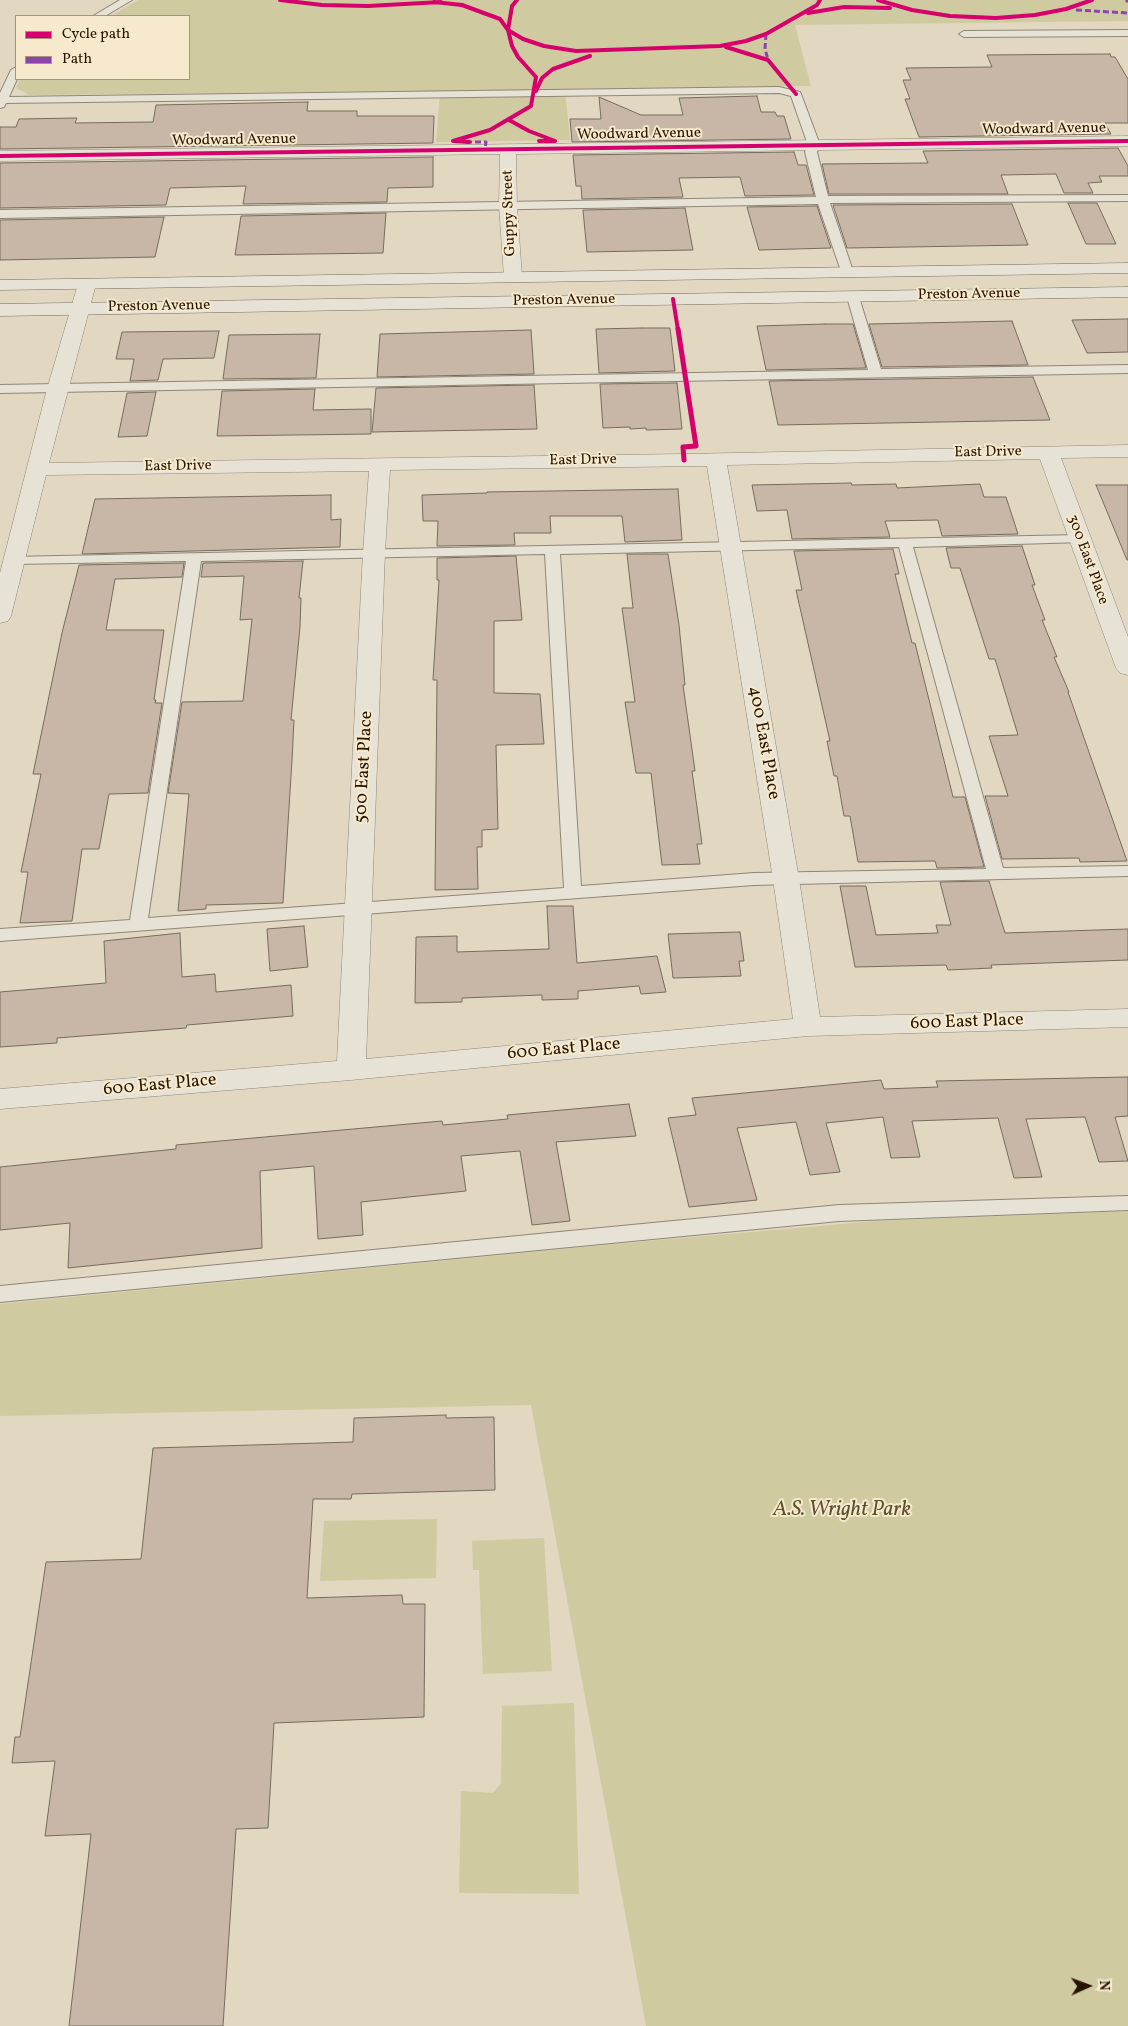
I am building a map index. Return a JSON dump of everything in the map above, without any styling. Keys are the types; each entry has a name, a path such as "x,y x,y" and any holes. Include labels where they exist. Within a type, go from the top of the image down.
{"street":[{"name":"Woodward Avenue","path":"0,156 1128,141"},
{"name":"Guppy Street","path":"508,150 508,206 513,277"},
{"name":"Preston Avenue","path":"0,285 1128,268"},
{"path":"0,616 57,389 87,284"},
{"name":"Preston Avenue","path":"0,310 1128,292"},
{"name":"East Drive","path":"38,469 1128,451"},
{"name":"300 East Place","path":"1048,452 1128,668"},
{"name":"400 East Place","path":"716,459 786,879 808,1027"},
{"name":"500 East Place","path":"351,1070 374,552 380,464"},
{"name":"600 East Place","path":"0,1099 351,1070 808,1027 1128,1018"}],"lane":[{"path":"100,15 127,0"},
{"path":"964,34 1128,33"},
{"path":"15,72 1,102 780,90 796,94 814,145 811,152 823,200 847,271"},
{"path":"0,214 823,200 1128,198"},
{"path":"853,297 876,373"},
{"path":"0,389 1128,369"},
{"path":"15,560 1079,539"},
{"path":"905,543 996,874"},
{"path":"552,550 573,892"},
{"path":"138,925 194,556"},
{"path":"0,935 573,892 786,879 1128,871"},
{"path":"0,1294 838,1213 1128,1203"}],"green space":[{"path":"138,0 1128,0 1128,21 795,25 811,86 565,89 570,140 436,142 440,91 30,95 16,88 20,80 190,80 190,15 113,15"},
{"name":"A.S. Wright Park","path":"1128,1211 1128,2026 646,2026 531,1405 0,1416 0,1304 603,1245 876,1221"},
{"path":"437,1519 436,1578 320,1581 324,1521"},
{"path":"544,1538 552,1671 483,1674 479,1570 473,1570 472,1541"},
{"path":"574,1703 579,1894 459,1893 461,1791 493,1793 501,1783 502,1706"}],"building":[{"path":"1110,54 1111,57 1115,57 1128,79 1128,123 1105,123 1111,134 919,137 905,99 910,99 903,80 911,80 906,68 992,67 987,55"},
{"path":"757,96 761,112 775,112 777,116 784,116 791,139 572,142 570,119 601,119 599,97 641,115 683,115 679,98"},
{"path":"308,102 307,111 357,111 357,116 434,116 433,143 0,149 0,127 16,127 19,119 77,118 75,123 153,122 156,105"},
{"path":"1118,148 1128,166 1128,176 1099,176 1102,182 1088,183 1093,193 1064,193 1056,174 1001,175 1008,194 829,194 822,164 928,163 923,151"},
{"path":"794,152 798,165 806,165 814,195 745,196 740,177 679,178 683,197 582,199 581,186 576,186 573,155"},
{"path":"433,157 433,187 388,188 387,202 243,204 246,186 170,188 166,205 0,208 0,163"},
{"path":"1068,203 1097,203 1116,244 1086,244"},
{"path":"1012,204 1028,245 847,248 833,205"},
{"path":"817,206 831,248 759,250 747,207"},
{"path":"685,208 693,250 587,252 583,210"},
{"path":"386,213 383,253 235,255 241,216"},
{"path":"164,217 155,257 0,260 0,220"},
{"path":"1128,319 1128,352 1087,353 1072,320"},
{"path":"1012,321 1028,365 882,367 869,324"},
{"path":"853,324 866,368 766,370 757,326"},
{"path":"670,328 675,371 599,373 596,329"},
{"path":"531,330 534,374 377,377 380,334"},
{"path":"219,331 214,358 163,359 158,380 130,381 134,359 116,359 122,332"},
{"path":"320,334 316,378 223,379 229,335"},
{"path":"1033,377 1050,420 778,425 769,381"},
{"path":"677,383 682,429 603,428 600,384"},
{"path":"534,385 537,429 372,432 376,388"},
{"path":"315,389 313,410 371,409 371,434 217,436 222,391"},
{"path":"156,392 147,436 118,437 127,393"},
{"path":"851,483 852,485 896,484 897,488 980,484 984,497 1006,497 1018,534 942,536 938,520 885,521 890,537 792,539 787,510 757,511 752,485"},
{"path":"1096,485 1128,485 1128,560 1127,560"},
{"path":"678,489 682,540 625,542 622,516 550,516 551,533 514,533 515,545 437,546 438,521 423,521 422,495"},
{"path":"331,495 331,520 341,519 340,547 82,554 95,499"},
{"path":"1022,546 1035,585 1032,585 1045,620 1042,620 1057,657 1054,657 1069,692 1127,861 1080,862 1079,858 1002,859 985,796 1008,796 989,736 1018,735 995,659 989,659 960,568 951,568 946,548"},
{"path":"893,549 899,574 895,574 912,643 915,643 953,797 965,797 984,867 937,868 935,861 858,862 850,816 844,816 837,776 834,776 827,741 830,741 796,590 802,590 794,551"},
{"path":"627,554 668,554 679,625 685,685 683,685 695,771 692,771 702,844 697,844 700,864 662,865 651,773 636,773 625,702 635,702 622,608 633,608"},
{"path":"516,556 522,620 494,621 494,693 540,694 544,744 496,745 498,829 482,830 482,847 477,847 478,889 435,890 437,680 433,680 439,580 437,580 437,558"},
{"path":"303,561 299,598 301,598 300,627 291,720 294,720 283,903 206,905 206,909 178,911 189,794 168,793 182,702 243,701 252,619 240,620 244,576 201,577 203,563"},
{"path":"184,563 182,577 115,579 106,630 164,630 154,700 156,700 155,703 162,703 148,793 109,794 99,849 82,849 72,921 20,923 28,872 21,872 41,774 33,774 62,633 79,565"},
{"path":"989,881 1005,933 1128,929 1128,960 991,965 992,968 948,970 946,965 855,967 840,886 866,886 876,935 938,933 936,925 951,925 940,882"},
{"path":"547,906 573,906 577,963 657,956 666,992 641,994 639,986 578,991 578,999 542,1000 542,995 462,998 462,1002 415,1003 416,937 457,936 457,952 549,949"},
{"path":"304,926 308,967 270,971 267,929"},
{"path":"740,932 744,961 739,961 741,976 673,978 668,934"},
{"path":"180,933 182,977 215,974 216,992 291,985 293,1016 187,1025 186,1028 57,1038 57,1043 0,1047 0,992 106,983 104,941"},
{"path":"1128,1077 1128,1116 1115,1117 1128,1161 1099,1162 1085,1117 1026,1119 1042,1177 1014,1178 998,1118 912,1121 920,1157 891,1158 883,1117 826,1123 840,1172 810,1175 796,1122 737,1128 757,1200 689,1207 668,1118 696,1115 692,1098 881,1080 884,1089 938,1087 936,1081"},
{"path":"629,1104 636,1136 556,1142 570,1221 532,1225 520,1151 461,1156 466,1191 361,1202 363,1235 318,1239 314,1166 260,1171 262,1248 68,1268 70,1223 0,1230 0,1167 176,1149 176,1145 442,1121 443,1125 508,1119 507,1115"},
{"path":"446,1415 446,1418 494,1417 495,1490 352,1494 351,1499 313,1499 307,1598 402,1595 403,1604 425,1604 424,1717 274,1723 268,1828 236,1829 223,2026 69,2026 91,1834 45,1836 55,1761 12,1763 15,1737 20,1737 46,1562 141,1559 153,1448 353,1442 354,1418"}],"marked path":[{"path":"1076,10 1128,13"},
{"path":"766,34 765,49 768,60"},
{"path":"466,142 486,142 485,150"}],"cycle path":[{"path":"280,0 322,5 368,6 441,2"},
{"path":"517,0 512,6 508,30 523,39 544,46 576,51 720,46 746,41 766,34 817,5 820,0"},
{"path":"878,0 912,10 950,16 996,18 1035,15 1066,9 1092,0"},
{"path":"434,2 462,5 500,19 508,30 512,46 518,57 536,77 531,106 490,130 453,141 469,142"},
{"path":"808,13 844,7 890,8"},
{"path":"726,47 768,60 796,94"},
{"path":"536,91 542,78 553,69 590,56"},
{"path":"509,120 529,131 555,141 539,141"},
{"path":"0,156 1128,141"},
{"path":"673,299 696,446 683,447 684,460"}]}
